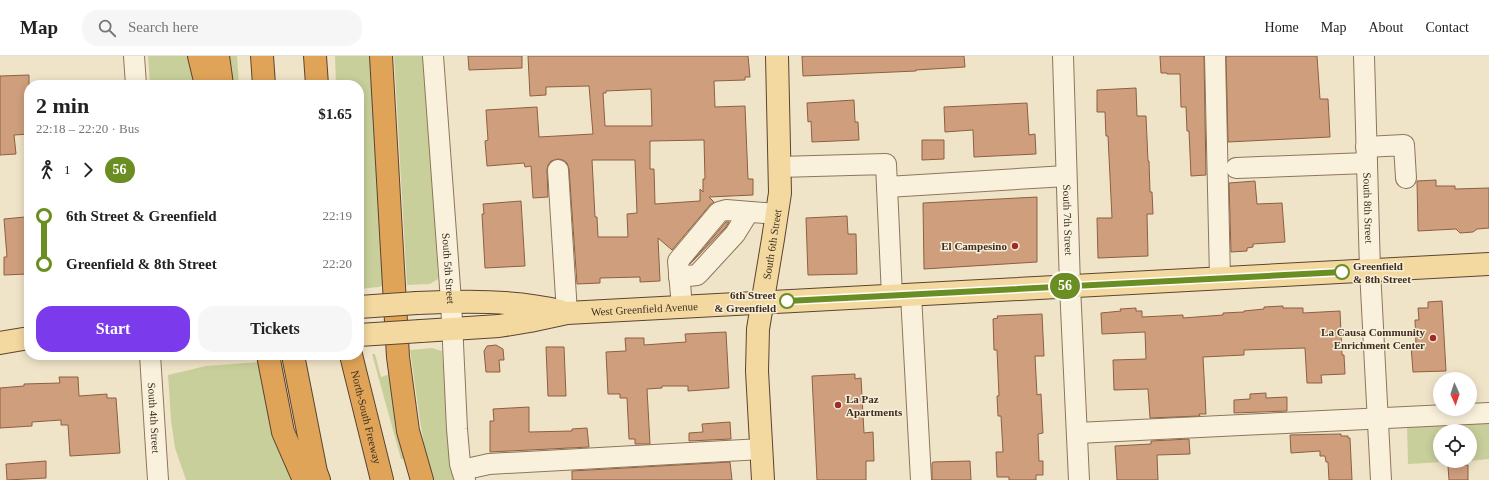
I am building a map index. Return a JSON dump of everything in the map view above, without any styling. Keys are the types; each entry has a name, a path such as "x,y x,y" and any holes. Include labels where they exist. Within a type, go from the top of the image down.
{"highway":[{"path":"199,56 205,80"},
{"path":"218,56 221,80"},
{"path":"262,56 264,80"},
{"path":"315,56 317,80"},
{"path":"381,56 398,357 408,431 422,480"},
{"path":"269,360 283,432 304,480"},
{"path":"294,360 316,472 319,480"},
{"name":"North-South Freeway","path":"352,360 382,480"}],"main road":[{"name":"South 6th Street","path":"763,480 757,371 758,329 780,193 776,56"},
{"name":"West Greenfield Avenue","path":"364,336 499,326 567,313 1489,264"},
{"name":"West Greenfield Avenue","path":"364,307 468,301 538,306 567,313"},
{"path":"0,343 24,339"},
{"path":"0,343 24,345"}],"street":[{"path":"134,56 136,80"},
{"name":"South 5th Street","path":"433,56 453,329 457,429 460,464 464,475"},
{"name":"South 7th Street","path":"1063,56 1070,286 1079,480"},
{"path":"1215,56 1220,278"},
{"name":"South 8th Street","path":"1364,56 1370,270 1381,480"},
{"path":"1236,168 1367,155 1404,145 1406,178"},
{"path":"779,167 886,164 887,187 901,295 921,480"},
{"path":"558,170 567,313"},
{"path":"887,187 1066,176"},
{"path":"682,307 678,261 719,212 726,210 748,213 777,214"},
{"path":"679,277 697,275 735,234 748,213"},
{"name":"South 4th Street","path":"150,360 158,480"},
{"path":"1077,433 1378,417 1489,413"},
{"path":"464,475 489,464 762,450"}],"green space":[{"path":"148,56 195,56 200,80 150,80"},
{"path":"226,56 237,56 239,80 230,80"},
{"path":"335,56 372,56 384,285 379,287 364,288 364,80 336,80"},
{"path":"394,56 426,56 438,279 430,284 407,285"},
{"path":"432,348 442,351 447,421 458,480 430,480 410,350"},
{"path":"372,354 375,354 381,377 390,374 406,459 401,459"},
{"path":"261,362 291,480 186,480 175,448 171,420 168,375 206,366"},
{"path":"1489,420 1489,459 1477,460 1477,424 1433,424 1433,463 1408,464 1407,424"}],"building":[{"path":"468,56 522,56 522,68 469,70"},
{"path":"528,56 748,56 750,77 745,77 745,80 714,81 715,107 745,106 748,179 753,179 753,195 709,197 714,202 672,250 658,238 660,281 640,282 640,277 600,278 600,283 577,284 569,169 567,163 558,159 551,161 547,170 548,197 533,198 531,166 525,167 524,163 487,166 485,141 488,140 486,110 537,107 539,137 593,134 589,86 546,87 546,95 530,96","holes":["651,89 652,126 605,126 603,93 606,93 606,91","704,140 705,179 703,179 703,192 700,189 700,201 655,204 654,169 650,169 650,141","592,160 635,160 637,213 627,214 628,237 598,237 597,217 595,217"]},
{"path":"802,56 964,56 965,67 916,71 803,76"},
{"path":"1160,56 1204,56 1206,175 1191,176 1189,131 1187,131 1186,107 1181,107 1180,74 1161,73"},
{"path":"1226,56 1317,56 1320,99 1328,99 1330,137 1228,142"},
{"path":"29,75 29,80 24,80 24,134 14,135 16,154 0,155 0,76"},
{"path":"1136,88 1137,116 1146,116 1150,192 1152,192 1153,214 1147,214 1148,256 1098,258 1097,218 1112,218 1108,136 1106,136 1105,112 1097,112 1097,90"},
{"path":"854,100 855,122 858,122 859,140 812,142 811,121 808,122 807,103"},
{"path":"1027,103 1029,135 1035,134 1036,154 974,157 973,130 945,132 944,107"},
{"path":"922,140 944,140 944,159 922,160"},
{"path":"1436,180 1436,186 1455,186 1455,189 1489,188 1489,228 1477,229 1473,232 1460,233 1456,229 1418,231 1417,181"},
{"path":"1255,181 1257,204 1282,203 1285,242 1253,244 1253,247 1247,248 1247,251 1231,252 1229,183"},
{"path":"1037,197 1037,262 924,269 923,203"},
{"path":"521,201 525,266 485,268 482,214 484,214 483,204"},
{"path":"847,216 848,234 856,234 857,274 808,275 806,218"},
{"path":"24,217 24,274 4,275 4,257 7,257 4,219"},
{"path":"726,222 729,222 726,227 690,264"},
{"name":"La Causa Community Enrichment Center","path":"1442,301 1446,371 1413,372 1411,346 1416,345 1415,320 1419,320 1418,308 1428,308 1428,302"},
{"path":"1283,306 1283,308 1303,308 1303,313 1340,311 1342,355 1344,355 1345,374 1321,375 1322,383 1307,383 1305,348 1244,350 1244,355 1203,357 1206,414 1199,414 1200,416 1150,418 1148,389 1114,390 1113,360 1146,359 1145,332 1102,334 1101,313 1121,311 1120,309 1136,308 1136,311 1142,311 1142,317 1183,315 1183,318 1223,315 1223,313 1244,312 1264,309 1264,307"},
{"path":"1042,314 1044,356 1035,356 1037,395 1041,394 1043,433 1038,434 1039,461 1043,461 1043,475 1036,475 1036,480 1009,480 1009,477 997,477 996,452 1003,452 1001,416 998,416 997,396 999,396 997,350 994,350 993,319 998,318 997,316"},
{"path":"726,332 729,388 688,391 688,386 662,386 662,388 647,389 650,444 635,444 635,439 629,439 627,398 620,398 620,394 608,394 606,352 626,351 625,338 644,338 644,345 686,342 685,334"},
{"path":"496,345 503,349 504,360 499,360 500,372 486,372 484,351 487,346"},
{"path":"546,347 564,347 566,396 548,396"},
{"name":"La Paz Apartments","path":"855,374 855,379 861,378 864,433 873,432 874,461 866,461 866,480 817,480 812,376"},
{"path":"59,377 78,377 79,396 107,394 107,398 116,398 120,453 70,456 68,425 61,425 61,420 32,422 32,426 0,428 0,388 24,386 24,384 60,383"},
{"path":"1266,393 1266,398 1287,397 1287,411 1234,413 1234,400 1250,399 1250,394"},
{"path":"529,407 529,432 572,431 572,429 587,428 589,447 490,452 490,421 494,421 493,409"},
{"path":"730,422 731,439 689,441 689,433 703,432 702,424"},
{"path":"1341,434 1341,436 1348,436 1348,438 1350,438 1352,480 1329,480 1328,462 1326,462 1325,456 1320,456 1320,451 1291,453 1290,435"},
{"path":"1189,439 1190,454 1157,455 1158,480 1117,480 1115,446 1151,444 1151,441"},
{"path":"46,461 46,478 7,480 6,464"},
{"path":"970,461 971,480 932,480 933,462"},
{"path":"730,462 732,480 572,480 572,471"},
{"path":"1448,468 1468,468 1468,480 1449,480"}],"bus line":[{"name":"56","path":"787,301 1342,272"}],"place":[{"name":"El Campesino","path":"1015,246"},
{"name":"Greenfield & 8th Street","path":"1342,272"},
{"name":"6th Street & Greenfield","path":"787,301"},
{"name":"La Causa Community Enrichment Center","path":"1433,338"},
{"name":"La Paz Apartments","path":"838,405"}]}
